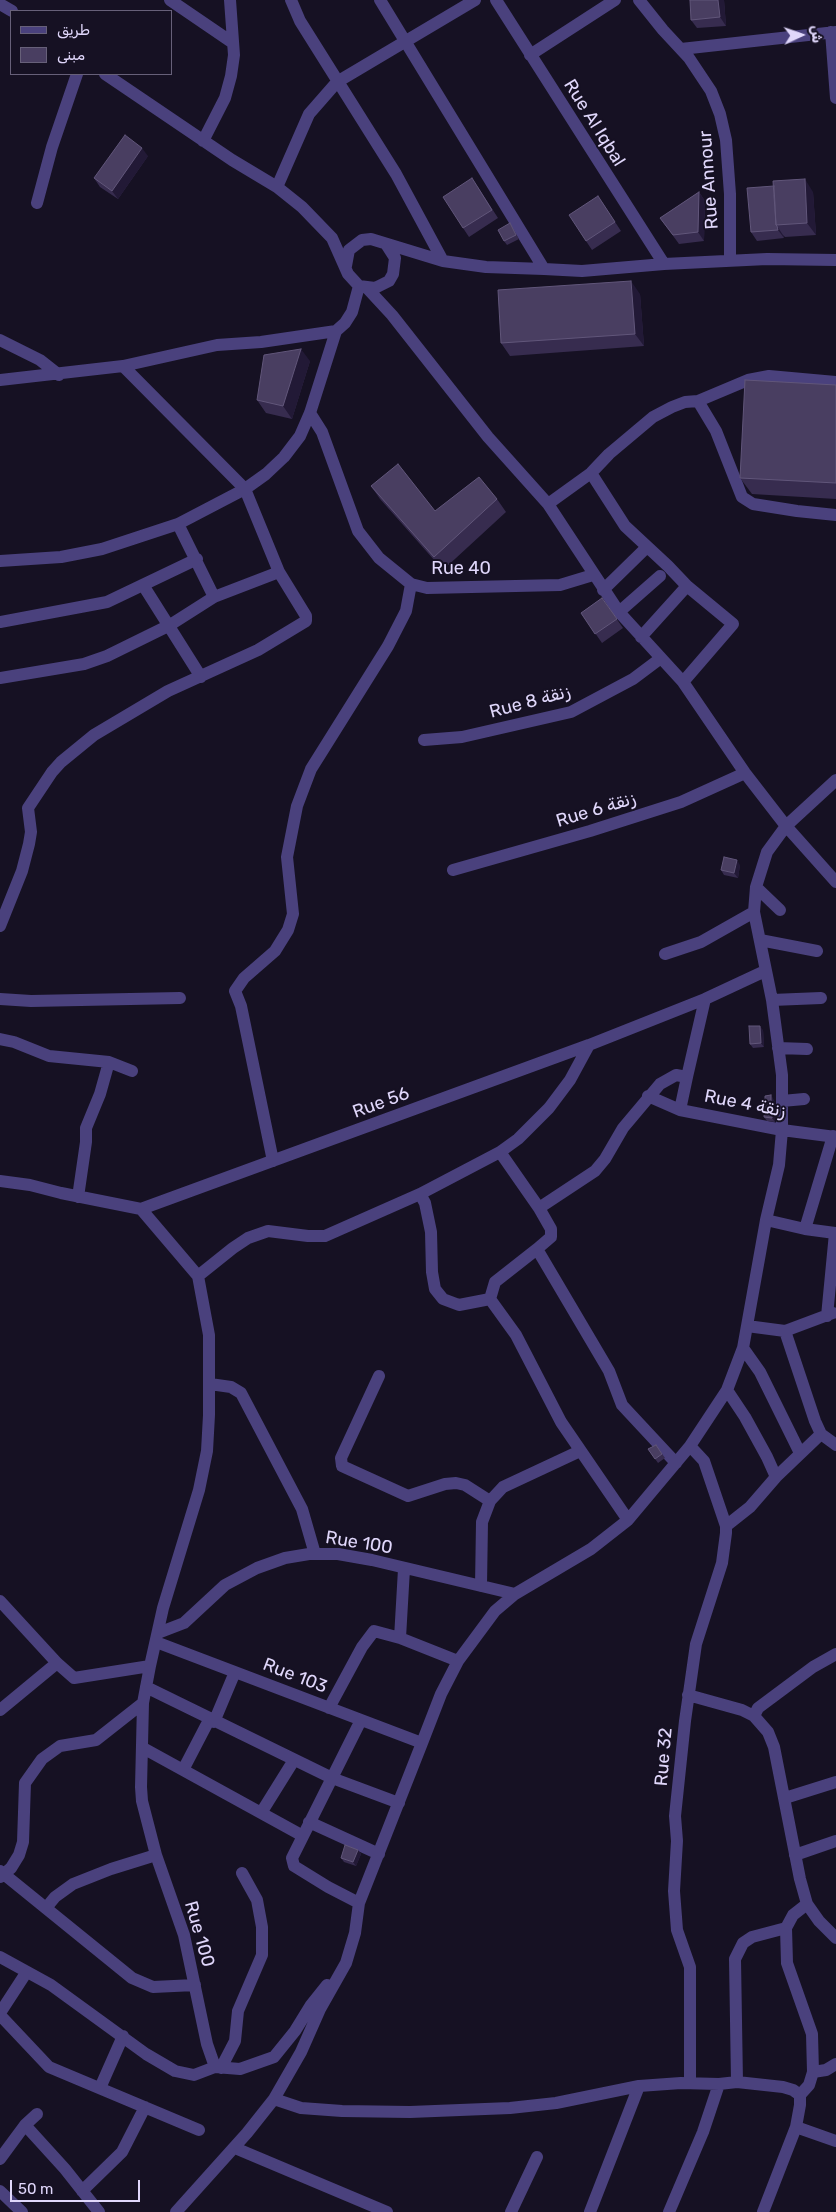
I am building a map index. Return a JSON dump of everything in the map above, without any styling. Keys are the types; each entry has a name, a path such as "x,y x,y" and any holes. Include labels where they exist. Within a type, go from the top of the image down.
{"street":[{"path":"170,0 233,43"},
{"path":"203,141 225,98 231,76 233,43 230,0"},
{"path":"291,0 300,21 396,174 442,261"},
{"path":"380,0 544,269"},
{"path":"277,187 309,114 338,82 475,0"},
{"name":"Rue Al Iqbal","path":"496,0 664,264"},
{"path":"530,55 615,0"},
{"name":"Rue Annour","path":"639,0 680,49 711,91 720,114 726,140 730,194 730,261"},
{"path":"680,49 834,32 836,98"},
{"path":"37,203 52,147 77,75"},
{"path":"106,75 203,141 277,187 302,207 332,238 348,274 392,314 488,437 548,504 619,612 683,682 745,773 786,826 836,882"},
{"path":"332,238 355,244"},
{"path":"346,266 346,258 355,244 362,240 371,239 442,261 486,266 582,271 664,264 767,259 836,260"},
{"path":"363,287 382,285 393,274 395,266 392,251 386,244"},
{"path":"395,266 416,254"},
{"path":"382,285 392,314"},
{"path":"0,380 59,375 123,366 218,345 261,342 336,331 346,323 363,287"},
{"path":"0,561 61,557 94,550 178,524 245,489 266,474 284,457 300,436 310,413 336,331"},
{"path":"0,340 40,360 59,375"},
{"path":"0,926 22,872 30,844 31,832 28,808 52,772 76,748 94,735 168,691 201,677 304,624 306,616 279,572 245,489 123,366"},
{"path":"548,504 591,473 609,454 653,417 672,407 685,402 698,401 748,380 769,376 836,382"},
{"path":"698,401 716,431 742,497 753,504 836,515"},
{"name":"Rue 40","path":"310,413 322,432 358,531 379,558 411,584 427,588 553,585 593,575"},
{"path":"591,473 625,526 687,586 733,624 683,682"},
{"path":"178,524 197,559 214,597"},
{"path":"603,590 647,546"},
{"path":"0,622 107,602 197,559"},
{"path":"0,678 84,664 129,646 170,625 214,597 279,572"},
{"path":"619,612 660,576"},
{"path":"274,1161 241,1006 235,991 244,978 275,951 288,930 294,914 287,857 297,806 312,769 388,646 406,611 411,584"},
{"path":"143,585 170,625 201,677"},
{"path":"641,637 687,586"},
{"name":"Rue 8 زنقة","path":"424,740 462,737 571,712 632,679 660,658"},
{"name":"Rue 6 زنقة","path":"453,870 590,831 681,802 745,773"},
{"path":"182,2210 274,2099 301,2052 320,2009 346,1963 355,1933 359,1903 441,1694 458,1661 496,1612 515,1594 591,1549 628,1520 690,1446 727,1390 743,1348 766,1220 779,1165 782,1130 782,1075 772,1000 754,912 756,887 767,852 786,826 836,780"},
{"path":"756,887 780,910"},
{"path":"664,954 701,942 754,912"},
{"path":"760,940 817,951"},
{"name":"Rue 56","path":"140,1209 589,1045 705,999 765,971"},
{"path":"0,1000 180,998"},
{"path":"772,1000 821,998"},
{"name":"Rue 4 زنقة","path":"705,999 680,1110 782,1130 834,1136"},
{"path":"0,1039 14,1042 49,1056 109,1062 132,1071"},
{"path":"0,1181 30,1185 140,1209 198,1276 232,1248 248,1238 268,1231 325,1236 420,1194 500,1152 518,1139 549,1108 570,1080 589,1045"},
{"path":"778,1048 807,1049"},
{"path":"78,1197 86,1142 86,1128 100,1094 109,1062"},
{"path":"540,1208 595,1171 605,1159 623,1128 648,1096 667,1079 676,1075 687,1077"},
{"path":"648,1096 680,1110"},
{"path":"782,1101 804,1099"},
{"path":"805,1229 834,1136"},
{"path":"490,1299 495,1282 537,1250 551,1237 552,1233 540,1208 500,1152"},
{"path":"420,1194 425,1203 431,1232 432,1272 435,1289 443,1300 459,1305 490,1299"},
{"path":"747,1326 785,1331 832,1314 835,1233 805,1229 766,1220"},
{"path":"537,1250 606,1364 622,1406 676,1463"},
{"name":"Rue 100","path":"198,1276 209,1335 210,1384 207,1452 199,1490 163,1608 150,1666 143,1703 141,1772 142,1801 156,1855 184,1935 207,2044 218,2068"},
{"path":"490,1299 516,1335 561,1422 628,1520"},
{"path":"785,1331 815,1421 822,1434 836,1445"},
{"path":"743,1348 760,1372 800,1453"},
{"path":"379,1376 341,1458 342,1466 408,1496 445,1484 456,1483 466,1485 490,1501"},
{"path":"210,1384 230,1387 241,1392 302,1509 315,1554"},
{"path":"727,1390 745,1417 776,1477"},
{"path":"726,1526 750,1507 776,1477 822,1434"},
{"name":"Rue 32","path":"690,1446 704,1461 726,1526 726,1544 722,1563 696,1644 688,1695 675,1816 677,1840 674,1891 677,1930 690,1967 690,2083"},
{"path":"481,1586 482,1522 490,1501 502,1488 580,1452"},
{"name":"Rue 100","path":"157,1638 184,1623 224,1586 256,1568 285,1558 315,1554 338,1554 515,1594"},
{"path":"400,1638 404,1569"},
{"path":"0,1601 70,1675 78,1678 150,1666"},
{"path":"329,1708 374,1631 400,1638 458,1661"},
{"name":"Rue 103","path":"157,1638 235,1672 422,1743"},
{"path":"754,1716 758,1708 813,1667 836,1654"},
{"path":"0,1710 57,1663"},
{"path":"183,1770 212,1721 235,1672"},
{"path":"146,1687 212,1721 332,1778 399,1803"},
{"path":"688,1695 719,1703 754,1716 768,1732 774,1747 795,1855 807,1904 819,1921 836,1938"},
{"path":"143,1703 96,1740 55,1748 39,1763 25,1784 23,1842 19,1855 1,1874 139,1983 153,1987 195,1985"},
{"path":"359,1903 294,1866 292,1858 361,1720"},
{"path":"143,1748 303,1836"},
{"path":"261,1813 294,1760"},
{"path":"785,1798 836,1782"},
{"path":"309,1822 379,1854"},
{"path":"795,1855 836,1841"},
{"path":"46,1908 61,1892 73,1884 111,1869 156,1855"},
{"path":"218,2068 235,2041 238,2011 262,1955 262,1927 257,1900 242,1873"},
{"path":"763,2212 796,2127 800,2095 809,2085 812,2072 812,2034 787,1963 786,1928 793,1915 807,1904"},
{"path":"737,2082 735,1959 743,1943 752,1937 786,1928"},
{"path":"0,1957 26,1973 51,1985 146,2054 180,2073 198,2074 218,2068 234,2070 246,2068 274,2057 295,2031 310,2005 346,1963"},
{"path":"26,1973 0,2014 48,2067 199,2130"},
{"path":"100,2088 123,2036"},
{"path":"812,2072 826,2070 836,2064"},
{"path":"274,2099 301,2108 342,2111 490,2109 556,2103 639,2086 737,2082 783,2087 793,2090 800,2095"},
{"path":"669,2212 703,2132 719,2084"},
{"path":"590,2212 639,2086"},
{"path":"82,2191 122,2152 145,2107"},
{"path":"0,2159 25,2126 37,2114"},
{"path":"25,2126 99,2212"},
{"path":"796,2127 836,2142"},
{"path":"235,2148 388,2212"},
{"path":"512,2212 537,2157"},
{"path":"0,2190 22,2212"}],"building":[{"path":"690,0 718,0 720,17 691,20"},
{"path":"125,135 142,148 112,191 94,178"},
{"path":"472,178 492,210 463,228 443,197"},
{"path":"805,179 807,223 776,225 773,181"},
{"path":"774,186 776,225 778,230 751,232 747,188"},
{"path":"699,192 698,232 673,235 660,218"},
{"path":"598,196 615,222 586,241 569,215"},
{"path":"510,223 516,235 504,241 498,230"},
{"path":"631,281 635,334 501,343 498,290"},
{"path":"301,349 283,406 257,400 264,355"},
{"path":"745,380 836,385 836,483 740,478"},
{"path":"398,464 435,511 479,477 497,499 434,557 371,486"},
{"path":"602,598 617,619 595,634 581,613"},
{"path":"724,857 737,860 734,873 721,870"},
{"path":"749,1026 760,1026 761,1043 750,1044"},
{"path":"771,1095 771,1101 765,1102 765,1096"},
{"path":"765,1106 773,1107 772,1118 764,1117"},
{"path":"656,1445 662,1454 655,1459 648,1449"},
{"path":"345,1845 358,1850 353,1862 341,1858"}]}
